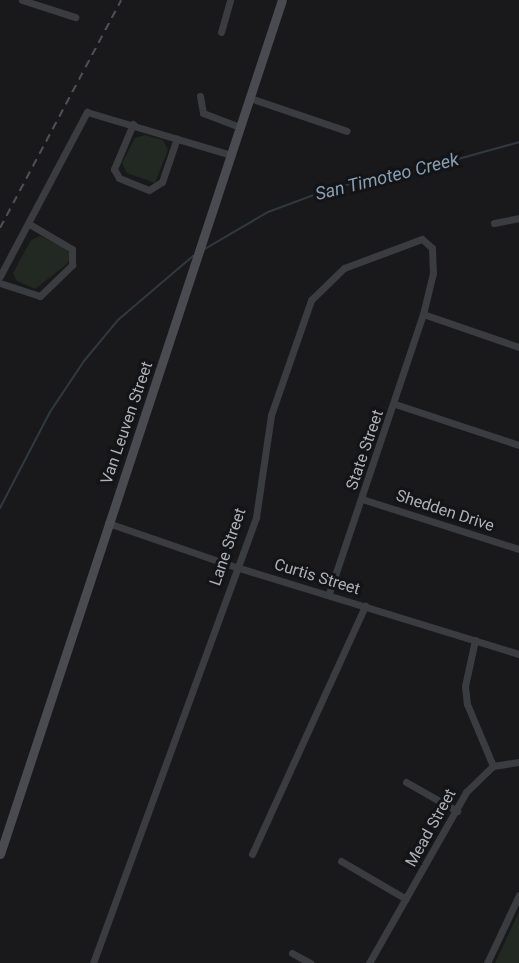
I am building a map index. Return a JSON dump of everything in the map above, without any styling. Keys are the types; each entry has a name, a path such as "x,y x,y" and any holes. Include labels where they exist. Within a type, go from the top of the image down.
{"street":[{"path":"22,0 75,17"},
{"path":"221,32 230,0"},
{"name":"Van Leuven Street","path":"0,854 282,0"},
{"path":"200,96 203,113 240,127"},
{"path":"250,98 347,131"},
{"path":"0,276 87,112 231,155"},
{"path":"133,124 114,169 119,178 149,190 162,182 177,138"},
{"path":"494,223 519,218"},
{"path":"0,283 40,296 72,265 72,249 29,224"},
{"name":"Lane Street","path":"93,963 255,517 271,415 311,300 344,268 422,239 432,248 433,273 423,314"},
{"path":"423,314 519,347"},
{"name":"State Street","path":"329,594 395,404 423,314"},
{"path":"395,404 519,446"},
{"name":"Shedden Drive","path":"362,499 519,549"},
{"name":"Curtis Street","path":"108,523 236,567 519,654"},
{"path":"252,854 365,606"},
{"path":"475,640 465,686 467,704 493,766 519,762"},
{"name":"Mead Street","path":"369,963 466,792 493,766"},
{"path":"406,782 457,811"},
{"path":"341,861 406,899"},
{"path":"487,963 519,895"},
{"path":"292,953 309,963"}],"shaded area":[{"path":"145,135 163,140 168,150 155,183 127,173 122,163 135,138"},
{"path":"40,236 65,248 71,255 67,264 35,289 17,281 13,273 31,240"},
{"path":"519,912 519,963 495,963"}],"waterway":[{"name":"San Timoteo Creek","path":"203,250 268,212 338,186 386,179 519,142"},
{"name":"San Timoteo Creek","path":"0,508 50,412 84,361 118,320 193,256"}],"railway":[{"path":"0,228 121,0"}]}
